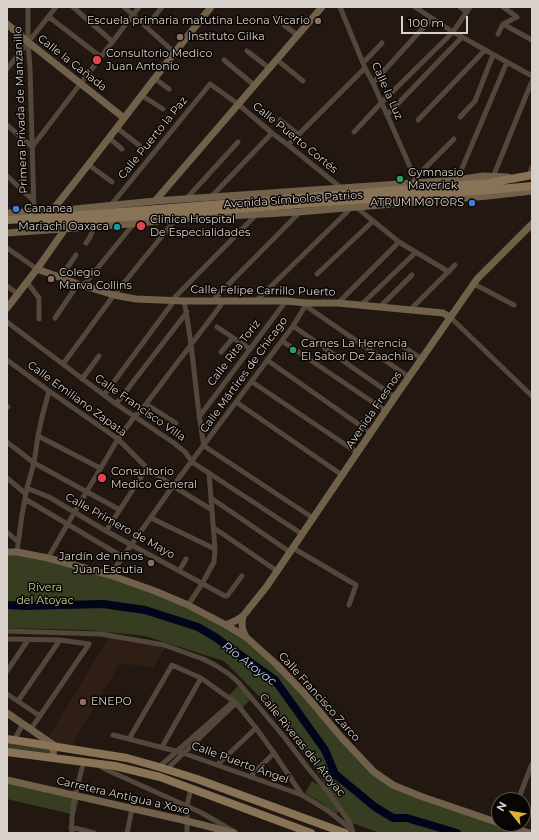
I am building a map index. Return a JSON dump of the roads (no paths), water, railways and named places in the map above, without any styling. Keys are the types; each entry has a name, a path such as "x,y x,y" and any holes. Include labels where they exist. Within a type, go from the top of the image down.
{"main road":[{"name":"Avenida Símbolos Patrios","path":"59,220 76,212 489,183 531,176"},
{"name":"Avenida Símbolos Patrios","path":"7,225 19,222 532,186"},
{"path":"477,191 488,196"},
{"name":"Avenida Símbolos Patrios","path":"8,214 19,222"},
{"path":"10,740 127,758 197,779 350,832"},
{"path":"7,752 115,766 160,777 311,833"}],"street":[{"name":"Primera Privada de Manzanillo","path":"28,7 34,212"},
{"path":"7,69 56,7"},
{"path":"72,7 113,42"},
{"path":"124,7 174,52"},
{"path":"7,125 32,147 140,7"},
{"path":"146,27 162,7"},
{"path":"7,308 62,232 55,207 210,7"},
{"path":"155,201 322,7"},
{"name":"Calle la Luz","path":"340,7 415,180"},
{"path":"415,7 453,32 532,76"},
{"path":"354,132 381,103 453,32 469,9 460,7"},
{"path":"498,34 504,24 517,17 503,7"},
{"path":"49,17 101,57"},
{"path":"275,18 297,35"},
{"path":"373,83 432,18"},
{"name":"Calle la Cañada","path":"7,24 124,118"},
{"path":"504,24 532,40"},
{"path":"387,115 462,37"},
{"path":"288,145 364,65 382,43"},
{"path":"418,120 485,50"},
{"path":"247,51 269,68"},
{"path":"460,117 475,101 493,54"},
{"path":"276,59 303,81"},
{"path":"224,60 254,85"},
{"path":"456,180 507,62"},
{"path":"154,78 169,89"},
{"path":"493,177 532,81"},
{"name":"Calle Puerto Cortés","path":"210,84 238,104 340,187"},
{"name":"Calle Puerto la Paz","path":"111,205 210,84"},
{"path":"141,95 163,109"},
{"path":"280,120 299,135"},
{"path":"117,128 140,146"},
{"path":"211,197 272,132"},
{"path":"109,138 122,149"},
{"path":"415,180 454,139"},
{"path":"186,199 238,142"},
{"path":"89,165 112,182"},
{"path":"531,176 532,167"},
{"path":"7,176 33,200"},
{"name":"Avenida Símbolos Patrios","path":"76,212 111,205 415,180 456,180 483,176 520,178"},
{"name":"Avenida Símbolos Patrios","path":"8,214 34,212 59,220 94,227 176,219 348,208 532,191"},
{"path":"356,207 399,242 449,272"},
{"path":"258,301 258,299 348,211 348,208"},
{"path":"48,558 118,439 221,305 215,298 298,214 298,212"},
{"path":"104,394 174,301 175,297 254,217 254,215"},
{"path":"62,364 176,219"},
{"name":"Avenida Símbolos Patrios","path":"7,233 59,220"},
{"path":"317,274 372,221"},
{"path":"55,318 131,227 130,224"},
{"name":"Avenida Fresnos","path":"226,625 243,616 267,586 477,279 532,224"},
{"path":"86,243 94,227"},
{"path":"338,303 399,242"},
{"path":"7,248 37,268"},
{"path":"361,305 416,252"},
{"path":"60,278 76,255"},
{"path":"410,310 456,265"},
{"name":"Calle Felipe Carrillo Puerto","path":"37,268 60,278 114,296 136,299 174,301 286,301 306,304 338,303 443,313 450,317 532,396"},
{"path":"380,307 412,275"},
{"path":"27,282 39,298 39,319"},
{"path":"474,284 514,305"},
{"path":"7,286 18,294"},
{"path":"184,301 204,446 313,518"},
{"name":"Calle Rita Toriz","path":"199,417 286,301"},
{"path":"306,304 409,377"},
{"name":"Calle Mártires de Chicago","path":"110,575 173,486 293,326 306,304"},
{"path":"116,404 186,312"},
{"name":"Calle Francisco Villa","path":"7,322 116,404 185,452 192,462 302,534"},
{"path":"293,326 395,397"},
{"path":"217,327 250,349"},
{"path":"222,352 233,338"},
{"path":"282,341 386,411"},
{"path":"398,343 422,359"},
{"path":"82,379 99,356"},
{"name":"Calle Emiliano Zapata","path":"7,360 49,392 118,439 147,468 212,510"},
{"path":"267,360 371,433"},
{"path":"252,382 358,453"},
{"path":"17,552 27,488 34,463 38,436 49,392"},
{"path":"236,402 342,475"},
{"path":"146,404 176,423"},
{"path":"38,436 100,468"},
{"path":"7,442 34,463 120,510"},
{"path":"106,531 147,468"},
{"path":"188,605 214,562 214,528 209,473"},
{"path":"7,478 26,496 67,524 123,557"},
{"name":"Calle Primero de Mayo","path":"27,488 49,497 74,513 225,596 227,596 242,576"},
{"path":"211,498 292,550 356,585 349,605"},
{"path":"151,518 215,549"},
{"path":"214,528 277,571"},
{"path":"7,532 18,542"},
{"name":"Calle Francisco Zarco","path":"7,552 17,552 48,558 110,575 155,591 188,605 226,625 246,637 276,664 305,694 341,737 374,772 393,785 420,796 491,820"},
{"path":"179,571 186,559"},
{"path":"243,616 242,626 246,637"},
{"name":"Calle Riveras del Atoyac","path":"7,631 101,634 164,645 203,659 215,665 238,682 285,738 328,792 350,823 350,832"},
{"path":"7,639 60,640 89,644 31,729"},
{"path":"7,671 28,640"},
{"path":"18,701 60,640"},
{"path":"130,739 172,665 201,678 235,702 256,728 302,795"},
{"path":"162,747 201,678"},
{"path":"7,694 40,716"},
{"path":"163,768 176,751 235,702"},
{"path":"163,768 183,753 235,702"},
{"path":"7,713 55,746 52,757"},
{"path":"10,740 23,724"},
{"path":"217,766 256,728"},
{"name":"Calle Puerto Ángel","path":"113,735 183,753 302,795 327,810 350,832"},
{"path":"250,777 274,753"},
{"path":"72,833 71,827 75,796 84,761"},
{"path":"95,763 107,770 202,813 236,833"},
{"path":"521,792 532,764"},
{"name":"Carretera Antigua a Xoxo","path":"7,780 236,833"},
{"path":"188,833 187,806 192,788"},
{"path":"127,833 132,809"},
{"path":"71,827 94,833"}],"waterway":[{"name":"Río Atoyac","path":"7,605 103,604 145,610 198,627 215,637 275,680 325,750 335,774 375,807 393,818 407,818 457,833"}],"place":[{"name":"Escuela primaria matutina Leona Vicario","path":"318,21"},
{"name":"Instituto Gilka","path":"180,37"},
{"name":"Consultorio Medico Juan Antonio","path":"97,60"},
{"name":"Gymnasio Maverick","path":"400,179"},
{"name":"ATRUM MOTORS","path":"472,203"},
{"name":"Cananea","path":"16,209"},
{"name":"Clinica Hospital De Especialidades","path":"141,226"},
{"name":"Mariachi Oaxaca","path":"117,227"},
{"name":"Colegio Marva Collins","path":"51,279"},
{"name":"Carnes La Herencia El Sabor De Zaachila","path":"293,350"},
{"name":"Consultorio Medico General","path":"102,478"},
{"name":"Jardín de niños Juan Escutia","path":"151,563"},
{"name":"ENEPO","path":"83,702"}],"park label":[{"name":"Rivera del Atoyac","path":"45,594"}]}
